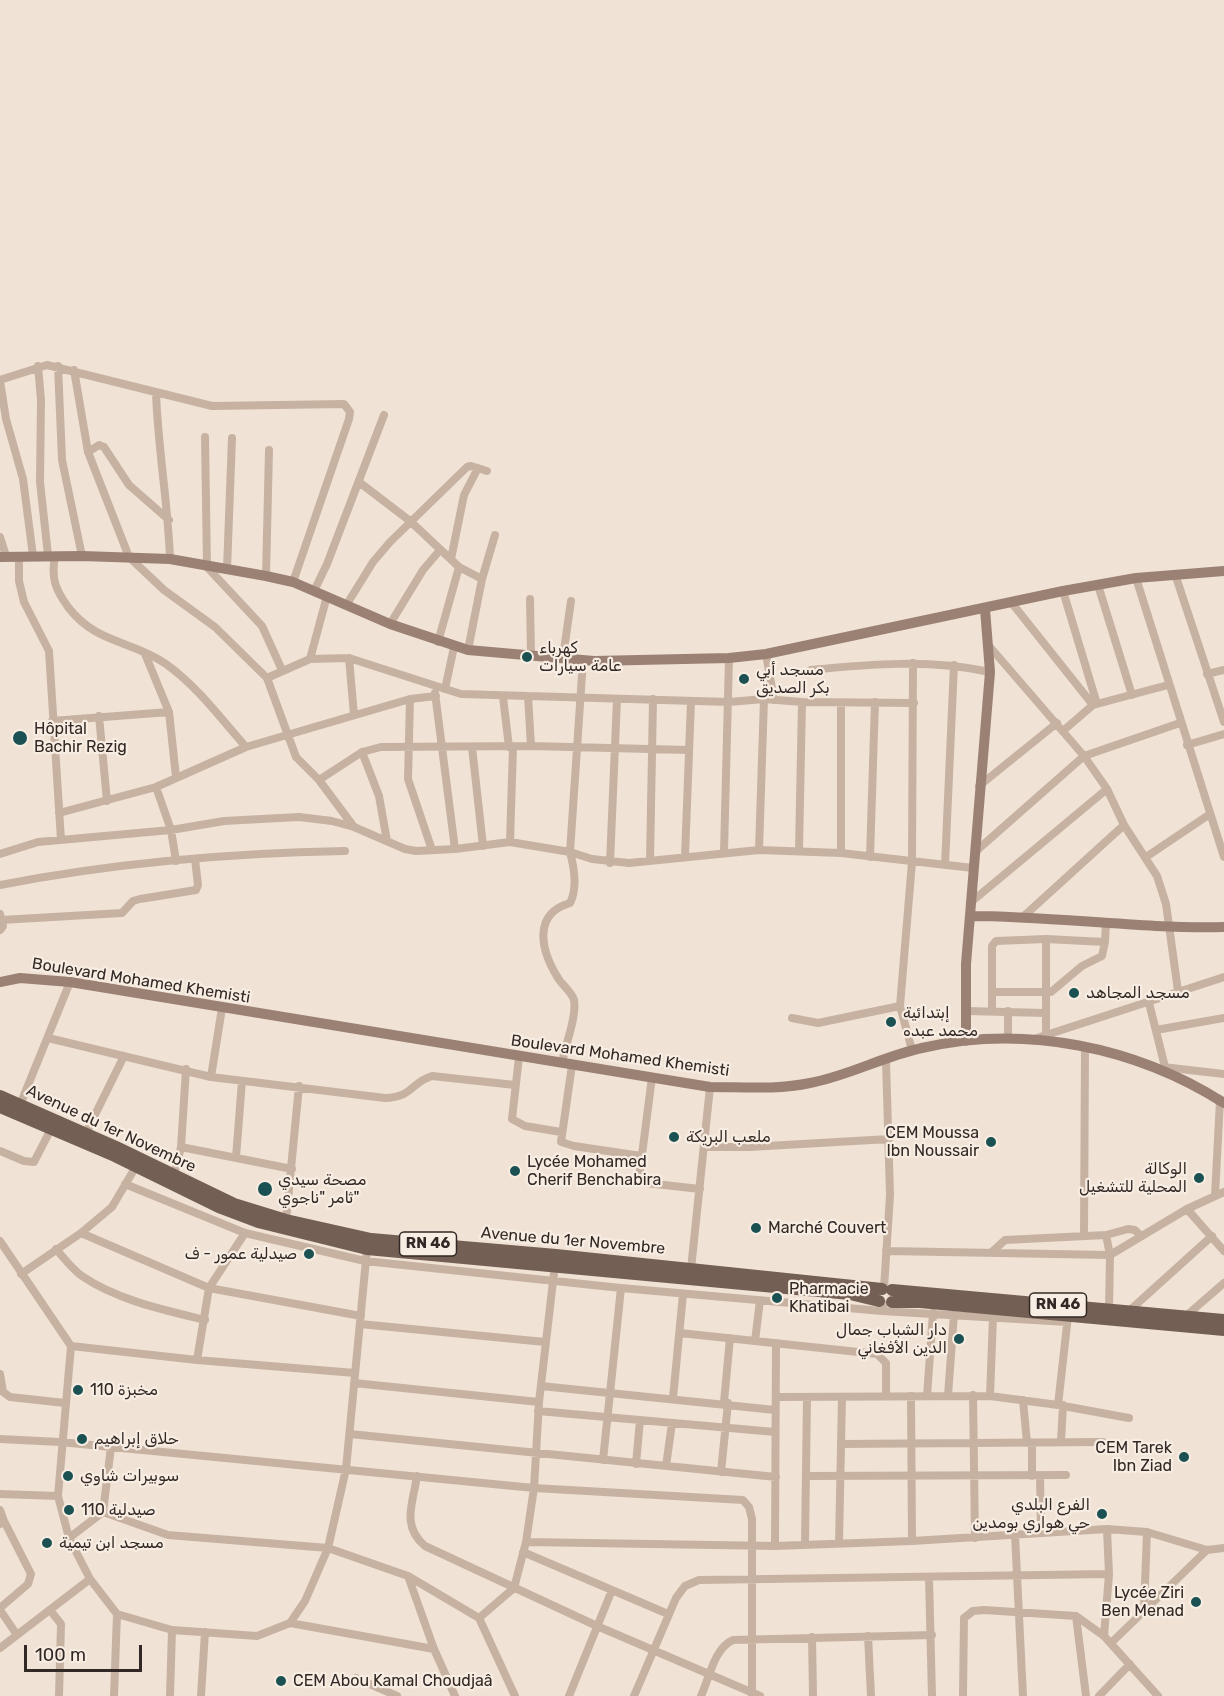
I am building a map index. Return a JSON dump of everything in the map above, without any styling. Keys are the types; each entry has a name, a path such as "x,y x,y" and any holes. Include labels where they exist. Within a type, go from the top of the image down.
{"main road":[{"path":"3,556 170,559 227,569 293,582 390,624 454,647 583,660 729,658 766,654 1063,591 1136,578 1224,571"},
{"path":"966,1041 966,964 990,672 990,647 985,609"},
{"path":"970,916 1024,916 1169,928 1224,927"},
{"name":"Boulevard Mohamed Khemisti","path":"0,982 20,978 70,982 710,1087 762,1088 810,1083 886,1061 912,1050 966,1041 1040,1037 1165,1069 1222,1102"},
{"name":"Avenue du 1er Novembre","path":"0,1096 86,1133 221,1208 258,1222 366,1255 554,1274 850,1294 1068,1319 1224,1330"},
{"name":"Avenue du 1er Novembre","path":"0,1107 51,1129 174,1175 234,1204 286,1220 371,1239 691,1269 885,1298 1130,1311 1224,1320"}],"street":[{"path":"38,366 41,400 40,482 52,556 54,585 74,615 103,638 165,663 187,682 246,747"},
{"path":"33,556 23,479 6,419 0,380 38,366 58,366 212,406 339,402 348,408 349,419 293,582"},
{"path":"58,366 62,460 82,556"},
{"path":"75,370 88,452 129,557 164,590 216,627 267,678 286,736 296,757 319,780 354,827"},
{"path":"156,393 158,444 169,520 170,559"},
{"path":"314,591 384,415"},
{"path":"206,437 207,567 262,626 282,670"},
{"path":"227,569 232,438"},
{"path":"88,452 99,445 104,447 129,484 169,520"},
{"path":"266,576 269,450"},
{"path":"347,604 373,562 410,520 467,467 487,471"},
{"path":"451,559 464,495 478,468"},
{"path":"358,482 410,520 459,567 482,579"},
{"path":"468,650 482,579 495,535"},
{"path":"0,537 3,556"},
{"path":"390,624 423,570 440,550"},
{"path":"19,556 19,581 24,602 49,651 61,840"},
{"path":"438,642 459,567"},
{"path":"1174,574 1224,722"},
{"path":"1136,578 1224,857"},
{"path":"1098,585 1132,695"},
{"path":"1063,591 1095,705"},
{"path":"310,659 327,596"},
{"path":"530,599 531,656"},
{"path":"563,657 571,601"},
{"path":"1011,602 1095,705"},
{"path":"445,689 454,647"},
{"path":"990,647 1064,730 1084,756 1107,789 1124,825 1146,857 1162,889 1178,991"},
{"path":"145,654 169,712 176,777"},
{"path":"766,654 774,700"},
{"path":"267,678 310,659 349,658 461,694 729,702 764,699 802,702 914,703"},
{"path":"349,658 354,715"},
{"path":"724,852 729,658"},
{"path":"583,660 570,852 575,869 573,898 570,903 556,907 548,916 544,931 544,948 549,962 574,998 561,1142 565,1145 641,1156"},
{"path":"811,670 913,663 954,665 990,672"},
{"path":"912,1050 900,1006 912,862 913,663"},
{"path":"945,865 954,665"},
{"path":"1207,674 1224,670"},
{"path":"434,685 455,849"},
{"path":"1064,730 1095,705 1168,685"},
{"path":"59,813 156,787 246,747 410,699 436,696"},
{"path":"528,696 531,746"},
{"path":"503,697 511,747 510,842"},
{"path":"410,699 408,779 432,850"},
{"path":"610,863 617,699"},
{"path":"650,861 653,699"},
{"path":"759,850 764,699"},
{"path":"686,856 691,701"},
{"path":"799,851 802,702"},
{"path":"870,857 875,702"},
{"path":"841,703 842,853"},
{"path":"52,721 169,712"},
{"path":"99,716 107,801"},
{"path":"979,786 1056,723"},
{"path":"975,852 1084,756 1180,723"},
{"path":"1187,745 1224,734"},
{"path":"319,780 362,752 381,747 443,745 689,750"},
{"path":"472,747 483,846"},
{"path":"362,752 379,796 387,841"},
{"path":"156,787 171,830 176,861"},
{"path":"970,903 1107,789"},
{"path":"1146,857 1210,814"},
{"path":"0,854 38,842 171,830 267,817 332,821 354,827 405,849 455,849 510,842 570,852 610,863 650,861 724,852 799,851 842,853 973,868"},
{"path":"1024,916 1124,825"},
{"path":"0,885 61,873 252,853 345,851"},
{"path":"0,930 3,928 1,917 122,913 133,902 140,899 196,890 198,885 195,859"},
{"path":"993,992 1045,993 1057,988 1082,966 1099,959 1105,942 1106,922"},
{"path":"992,1011 994,943 1002,940 1046,939 1105,942"},
{"path":"1046,939 1045,1012 1040,1037 1149,1004 1178,991 1224,977"},
{"path":"20,1105 70,982"},
{"path":"1149,1004 1165,1069 1224,1074"},
{"path":"792,1018 818,1023 900,1006"},
{"path":"211,1077 222,1008"},
{"path":"967,1011 1045,1012"},
{"path":"1008,1011 1008,1039"},
{"path":"1156,1030 1224,1018"},
{"path":"48,1038 186,1069 211,1077 385,1098 404,1096 419,1082 432,1076 515,1085"},
{"path":"1084,1236 1085,1047"},
{"path":"86,1133 124,1056"},
{"path":"519,1057 512,1119 525,1126 561,1132"},
{"path":"885,1298 890,1195 886,1061"},
{"path":"174,1175 181,1147 186,1069"},
{"path":"652,1077 638,1176 641,1181 700,1189"},
{"path":"236,1157 242,1081"},
{"path":"286,1220 299,1086"},
{"path":"691,1269 710,1087"},
{"path":"1215,1195 1222,1102"},
{"path":"0,1151 24,1161 34,1162 51,1129"},
{"path":"705,1147 750,1147 889,1139"},
{"path":"181,1147 292,1169"},
{"path":"21,1274 81,1233 112,1207 138,1163"},
{"path":"125,1184 244,1233 366,1255 346,1469 328,1548 306,1601 290,1623"},
{"path":"886,1251 993,1251 1110,1255 1187,1209 1224,1192"},
{"path":"1187,1209 1224,1251"},
{"path":"993,1251 1005,1240 1106,1235 1128,1229 1135,1230 1141,1236"},
{"path":"81,1233 209,1288 360,1320 545,1341"},
{"path":"197,1360 209,1288 244,1233"},
{"path":"1106,1235 1110,1255 1108,1310"},
{"path":"1130,1311 1212,1236"},
{"path":"0,1241 70,1346 60,1442 58,1496 69,1538 90,1579 117,1614 172,1630 257,1636 290,1623 434,1649"},
{"path":"56,1249 72,1268 97,1285 167,1311 205,1320"},
{"path":"480,1618 514,1588 526,1542 534,1488 538,1411 556,1255"},
{"path":"554,1274 621,1288 683,1294 760,1300 885,1298 933,1313 1068,1319 1061,1405 1061,1442"},
{"path":"1186,1316 1224,1283"},
{"path":"603,1461 621,1288"},
{"path":"673,1398 683,1294"},
{"path":"755,1341 760,1300"},
{"path":"927,1396 933,1313"},
{"path":"948,1396 954,1314"},
{"path":"990,1395 993,1317"},
{"path":"680,1333 881,1356 887,1368 886,1396"},
{"path":"721,1472 730,1338"},
{"path":"775,1546 776,1343"},
{"path":"70,1346 197,1360 355,1372"},
{"path":"0,1374 3,1392 10,1397 65,1403"},
{"path":"354,1383 539,1402"},
{"path":"541,1386 726,1403 775,1410"},
{"path":"973,1395 972,1477 975,1538"},
{"path":"776,1397 990,1395 1129,1418"},
{"path":"911,1396 909,1477 912,1541"},
{"path":"805,1544 807,1397"},
{"path":"839,1543 842,1397"},
{"path":"1023,1400 1036,1476 1041,1532"},
{"path":"538,1411 775,1431"},
{"path":"636,1464 640,1420"},
{"path":"666,1466 672,1423"},
{"path":"350,1434 776,1477"},
{"path":"0,1439 60,1442 346,1469 417,1476 534,1488 743,1500 749,1507 752,1519 752,1638 755,1695 597,1626 425,1545 415,1537 410,1523 417,1476"},
{"path":"842,1444 1103,1442"},
{"path":"69,1538 103,1512 111,1447"},
{"path":"806,1476 841,1478 1066,1475"},
{"path":"0,1494 58,1496"},
{"path":"0,1510 2,1523 31,1574 31,1579 0,1609 17,1635"},
{"path":"103,1512 168,1535 328,1548 408,1576 480,1618 515,1696"},
{"path":"526,1542 775,1546 975,1538 1107,1529 1147,1532 1207,1550 1224,1548"},
{"path":"1104,1636 1109,1574 1107,1529"},
{"path":"1144,1610 1147,1532"},
{"path":"1015,1535 1023,1696"},
{"path":"1111,1643 1207,1550"},
{"path":"523,1552 668,1614"},
{"path":"634,1696 668,1614 681,1590 691,1583 716,1579 1109,1574"},
{"path":"408,1576 434,1649 455,1696"},
{"path":"929,1577 932,1696"},
{"path":"0,1648 90,1579"},
{"path":"569,1696 612,1590"},
{"path":"50,1610 61,1624 59,1696"},
{"path":"963,1696 964,1618 973,1611 1020,1611 1076,1616 1104,1636 1158,1696"},
{"path":"114,1696 117,1614"},
{"path":"1076,1616 1086,1696"},
{"path":"170,1696 172,1630"},
{"path":"201,1696 205,1632"},
{"path":"701,1696 725,1643 752,1638 932,1635"},
{"path":"868,1636 871,1696"},
{"path":"812,1637 813,1696"},
{"path":"1099,1696 1130,1664"},
{"path":"356,1678 397,1696"}],"place":[{"name":"كهرباء عامة سيارات","path":"527,657"},
{"name":"مسجد أبي بكر الصديق","path":"744,679"},
{"name":"Hôpital Bachir Rezig","path":"20,738"},
{"name":"مسجد المجاهد","path":"1074,993"},
{"name":"إبتدائية محمد عبده","path":"891,1022"},
{"name":"ملعب البريكة","path":"674,1137"},
{"name":"CEM Moussa Ibn Noussair","path":"991,1142"},
{"name":"Lycée Mohamed Cherif Benchabira","path":"515,1171"},
{"name":"الوكالة المحلية للتشغيل","path":"1199,1178"},
{"name":"مصحة سيدي ثامر \"ناجوي\"","path":"265,1189"},
{"name":"Marché Couvert","path":"756,1228"},
{"name":"صيدلية عمور - ف","path":"309,1254"},
{"name":"Pharmacie Khatibai","path":"777,1298"},
{"name":"دار الشباب جمال الدين الأفغاني","path":"959,1339"},
{"name":"مخبزة 110","path":"78,1390"},
{"name":"حلاق إبراهيم","path":"82,1439"},
{"name":"CEM Tarek Ibn Ziad","path":"1184,1457"},
{"name":"سوبيرات شاوي","path":"68,1476"},
{"name":"صيدلية 110","path":"69,1510"},
{"name":"الفرع البلدي حي هواري بومدين","path":"1102,1514"},
{"name":"مسجد ابن تيمية","path":"47,1543"},
{"name":"Lycée Ziri Ben Menad","path":"1196,1602"},
{"name":"CEM Abou Kamal Choudjaâ","path":"281,1681"}]}
